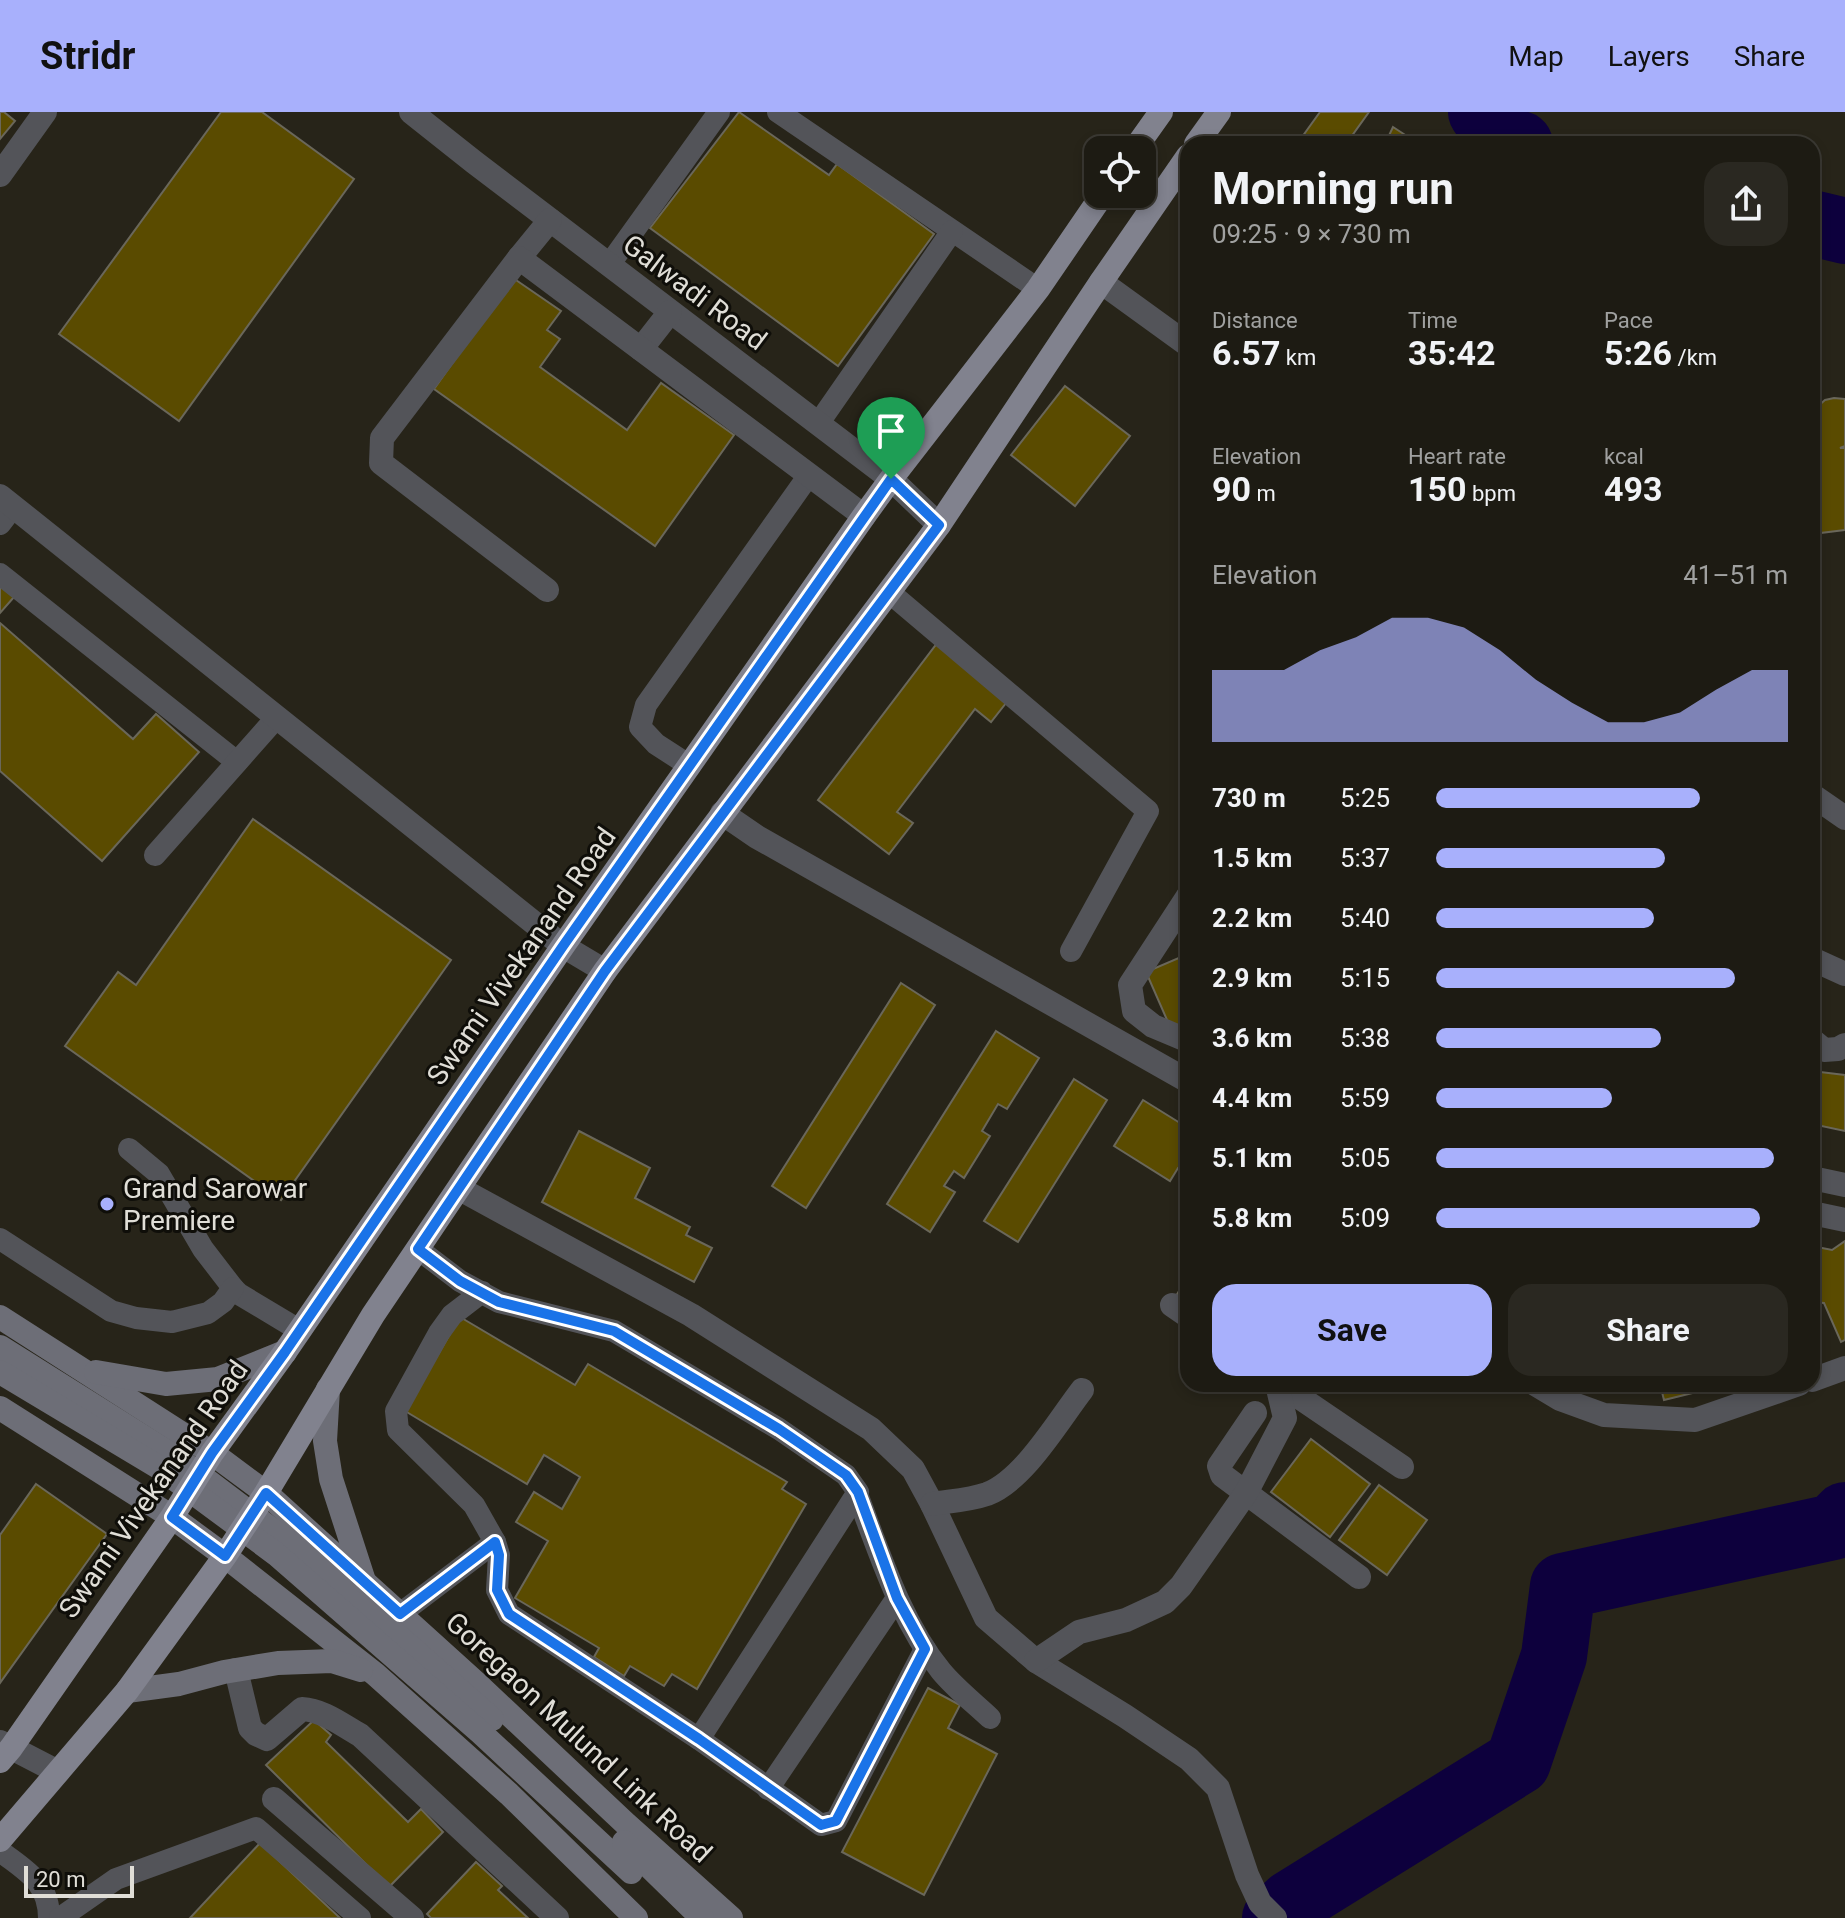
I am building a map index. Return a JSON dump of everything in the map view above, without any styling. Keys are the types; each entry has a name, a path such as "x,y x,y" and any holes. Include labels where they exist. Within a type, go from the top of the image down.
{"main road":[{"path":"1144,136 1161,112"},
{"path":"1202,136 1219,112"},
{"path":"0,1840 127,1691 225,1556 373,1315 605,971 939,525 1180,168"},
{"name":"Swami Vivekanand Road","path":"4,1750 172,1517 212,1453 864,516 1038,289 1093,208"},
{"path":"9,1322 96,1372 166,1384 218,1379 285,1352"},
{"name":"Goregaon Mulund Link Road","path":"9,1322 212,1453 266,1493 731,1918"},
{"path":"0,1347 180,1460 312,1560 541,1762 702,1918"},
{"path":"0,1372 160,1468 276,1554 585,1827 679,1918"},
{"path":"328,1389 325,1441 331,1479 365,1582"},
{"path":"0,1408 172,1517 375,1674 509,1794 636,1918"},
{"path":"127,1691 179,1684 278,1663 332,1661 375,1674"}],"street":[{"path":"0,175 45,112"},
{"name":"Galwadi Road","path":"411,112 891,479 939,525"},
{"path":"547,590 381,463 382,438 550,220"},
{"path":"519,258 864,516"},
{"path":"1101,282 1180,339"},
{"path":"641,349 670,312"},
{"path":"4,509 277,717 563,946 605,971"},
{"path":"1820,801 1845,818"},
{"path":"722,813 757,837 1180,1076"},
{"path":"1180,908 1130,985 1134,1011 1153,1026 1180,1037"},
{"path":"1820,969 1845,974"},
{"path":"1820,1047 1824,1050 1845,1045"},
{"path":"1820,1180 1845,1185"},
{"path":"460,1189 691,1315 871,1429 913,1469 986,1618 1036,1661 1189,1759 1218,1788 1247,1875 1267,1910"},
{"path":"1820,1215 1845,1220"},
{"path":"1820,1377 1845,1368"},
{"path":"932,1504 988,1493 1011,1480 1082,1390"},
{"path":"1036,1661 1079,1632 1126,1620 1165,1602 1181,1586 1246,1493 1285,1418 1279,1393 1281,1392"},
{"path":"1300,1392 1402,1467"},
{"path":"1548,1392 1604,1415 1695,1420 1776,1392"},
{"path":"1255,1413 1219,1466 1222,1475 1359,1577"},
{"path":"236,1670 250,1728 256,1734 267,1739 302,1709 318,1713 360,1735 557,1918"},
{"path":"4,1750 58,1772"},
{"path":"274,1799 412,1918"}],"lane":[{"path":"609,265 719,112"},
{"path":"778,112 1038,289"},
{"path":"818,424 952,231"},
{"path":"690,766 656,744 640,727 646,705 809,475"},
{"path":"0,574 237,762"},
{"path":"889,592 1148,811 1071,951"},
{"path":"155,855 277,717"},
{"path":"129,1149 159,1174 203,1249 233,1288 299,1330"},
{"path":"0,1239 111,1311 136,1318 172,1322 208,1313 223,1302 233,1288"},
{"path":"418,1249 460,1281 499,1302 614,1331 779,1429 846,1475 857,1494 897,1598 925,1649 943,1673 990,1718"},
{"path":"482,1292 452,1315 396,1411 398,1430 474,1505 495,1542 499,1555 497,1590 509,1614 699,1739 821,1825 836,1821 925,1649"},
{"path":"699,1739 857,1494"},
{"path":"400,1614 495,1542"},
{"path":"768,1789 897,1598"},
{"path":"60,1918 116,1879 256,1828 360,1918"},
{"path":"0,1851 39,1882 49,1908 49,1918"}],"building":[{"path":"0,112 15,121 0,139"},
{"path":"221,112 262,112 354,179 179,421 59,334"},
{"path":"739,112 829,175 837,164 934,234 838,366 650,228"},
{"path":"1320,112 1369,112 1352,136 1303,136"},
{"path":"1393,127 1407,136 1389,136"},
{"path":"513,278 561,311 547,330 560,339 540,367 627,430 661,383 734,435 655,546 434,389"},
{"path":"1065,386 1130,436 1075,506 1011,455"},
{"path":"1845,399 1845,446 1840,448 1845,448 1845,530 1820,533 1820,404 1825,400"},
{"path":"0,585 14,597 0,613"},
{"path":"0,623 133,739 156,714 199,752 102,861 0,771"},
{"path":"938,642 1010,698 991,722 975,709 897,812 913,823 889,854 818,800"},
{"path":"253,819 451,960 281,1200 65,1046 118,972 136,985"},
{"path":"1180,957 1180,1025 1171,1029 1146,972"},
{"path":"901,983 935,1005 806,1208 772,1186"},
{"path":"996,1031 1039,1058 1007,1109 998,1104 982,1131 990,1136 964,1178 954,1171 944,1186 955,1192 930,1232 887,1204"},
{"path":"1820,1072 1845,1075 1845,1131 1820,1126"},
{"path":"1074,1079 1107,1100 1018,1242 984,1221"},
{"path":"1143,1100 1180,1123 1180,1169 1170,1181 1114,1146"},
{"path":"579,1131 650,1168 635,1198 690,1227 686,1235 712,1248 694,1282 542,1202"},
{"path":"1845,1241 1845,1340 1841,1342 1824,1303 1820,1303 1820,1248 1832,1250"},
{"path":"460,1317 575,1385 588,1364 787,1482 782,1489 806,1504 697,1689 672,1674 664,1686 630,1666 624,1676 594,1657 599,1648 515,1598 548,1541 516,1522 534,1492 562,1509 580,1477 544,1455 527,1484 405,1411"},
{"path":"1662,1392 1697,1392 1664,1400"},
{"path":"1311,1439 1370,1484 1330,1537 1271,1492"},
{"path":"36,1484 107,1534 0,1683 0,1535"},
{"path":"1379,1485 1427,1520 1387,1575 1339,1540"},
{"path":"928,1688 960,1705 948,1728 997,1754 924,1895 842,1852"},
{"path":"314,1720 331,1735 326,1742 408,1822 421,1809 443,1832 389,1887 266,1765"},
{"path":"260,1843 340,1918 190,1918"},
{"path":"476,1862 502,1886 498,1890 528,1918 431,1918 427,1914"}],"waterway":[{"path":"1481,112 1498,136"},
{"path":"1820,225 1845,231"},
{"path":"1275,1918 1291,1903 1518,1762 1554,1656 1563,1586 1833,1527 1845,1515"}],"place":[{"name":"Grand Sarowar Premiere","path":"107,1204"}],"route":[{"path":"891,479 939,525 605,971 418,1249 460,1281 499,1302 614,1331 779,1429 846,1475 858,1492 897,1598 925,1649 836,1821 821,1825 699,1739 509,1614 497,1590 499,1555 495,1542 400,1614 266,1493 225,1556 172,1517 212,1453 285,1352 563,946 891,479"}]}
